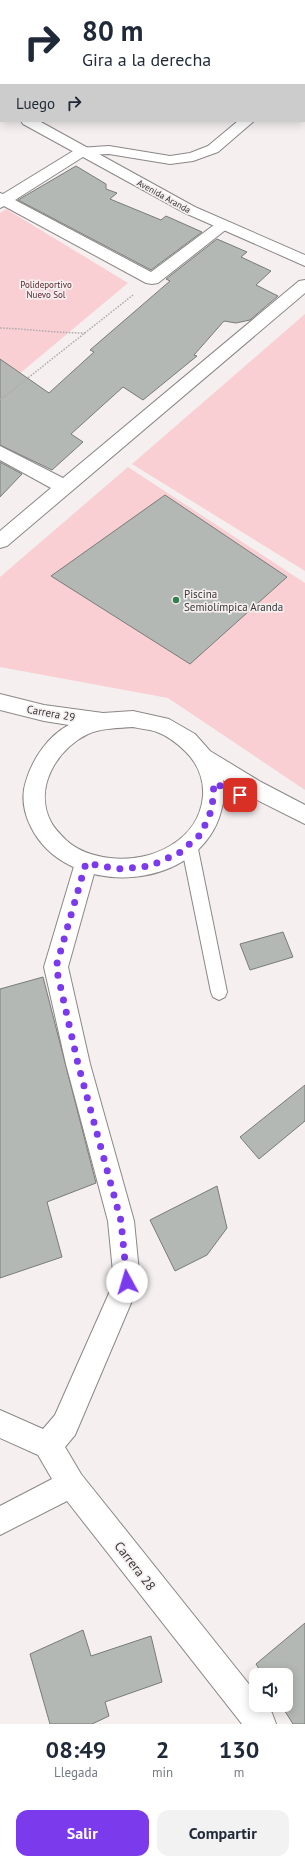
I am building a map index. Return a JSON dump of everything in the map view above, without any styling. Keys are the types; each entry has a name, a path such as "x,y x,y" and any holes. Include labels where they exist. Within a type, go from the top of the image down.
{"street":[{"name":"Avenida Aranda","path":"30,122 190,210 305,261"},
{"path":"1,201 83,151 109,150 170,160 193,156 213,149 246,122"},
{"path":"1,201 152,280 223,225"},
{"path":"0,541 305,285"},
{"path":"0,452 64,487"},
{"name":"Carrera 29","path":"0,702 44,713 103,721"},
{"path":"205,758 214,783 212,809 201,834 179,853 150,866 118,869 86,863 59,848 41,825 34,799 38,772 52,749 75,732 103,721 132,719 162,725 187,738 205,758 253,788 305,815"},
{"path":"214,783 253,801 305,829"},
{"path":"0,1424 48,1445 65,1425 127,1282 121,1221 78,1064 56,967 86,863"},
{"name":"Carrera 28","path":"48,1445 71,1484 257,1723"},
{"path":"0,1521 71,1484"}],"lane":[{"path":"189,844 219,992"}],"path":[{"path":"0,400 152,280"},
{"path":"0,328 28,329 53,334 85,333"}],"green space":[{"name":"Polideportivo Nuevo Sol","path":"6,209 128,283 0,390 0,213"},
{"path":"305,314 305,571 132,464"},
{"path":"128,467 305,583 305,790 168,698 0,667 0,577"}],"building":[{"path":"76,166 106,184 106,189 117,193 110,199 161,220 166,216 202,232 151,270 18,200"},
{"path":"217,239 247,252 241,257 271,271 256,285 278,296 250,320 236,323 224,321 194,355 197,356 143,400 123,387 71,434 83,442 52,470 0,445 0,359 49,393 94,352 90,350 170,281 166,279"},
{"path":"0,462 22,474 0,497"},
{"name":"Piscina Semiolímpica Aranda","path":"165,495 287,577 190,664 51,576"},
{"path":"283,932 293,957 250,970 240,944"},
{"path":"43,977 96,1183 47,1202 62,1257 0,1278 0,989"},
{"path":"305,1085 305,1121 259,1159 240,1137"},
{"path":"217,1186 227,1228 207,1255 175,1271 150,1220"},
{"path":"305,1623 305,1724 293,1724 285,1712 293,1712 293,1668 259,1668 256,1664"},
{"path":"83,1630 91,1656 151,1636 162,1682 105,1702 109,1716 92,1724 50,1724 30,1654"}],"place":[{"name":"Piscina Semiolímpica Aranda","path":"176,600"}],"route":[{"path":"127,1282 121,1221 78,1064 56,967 86,863 118,869 150,866 179,853 201,834 212,809 214,783 240,795"}]}
